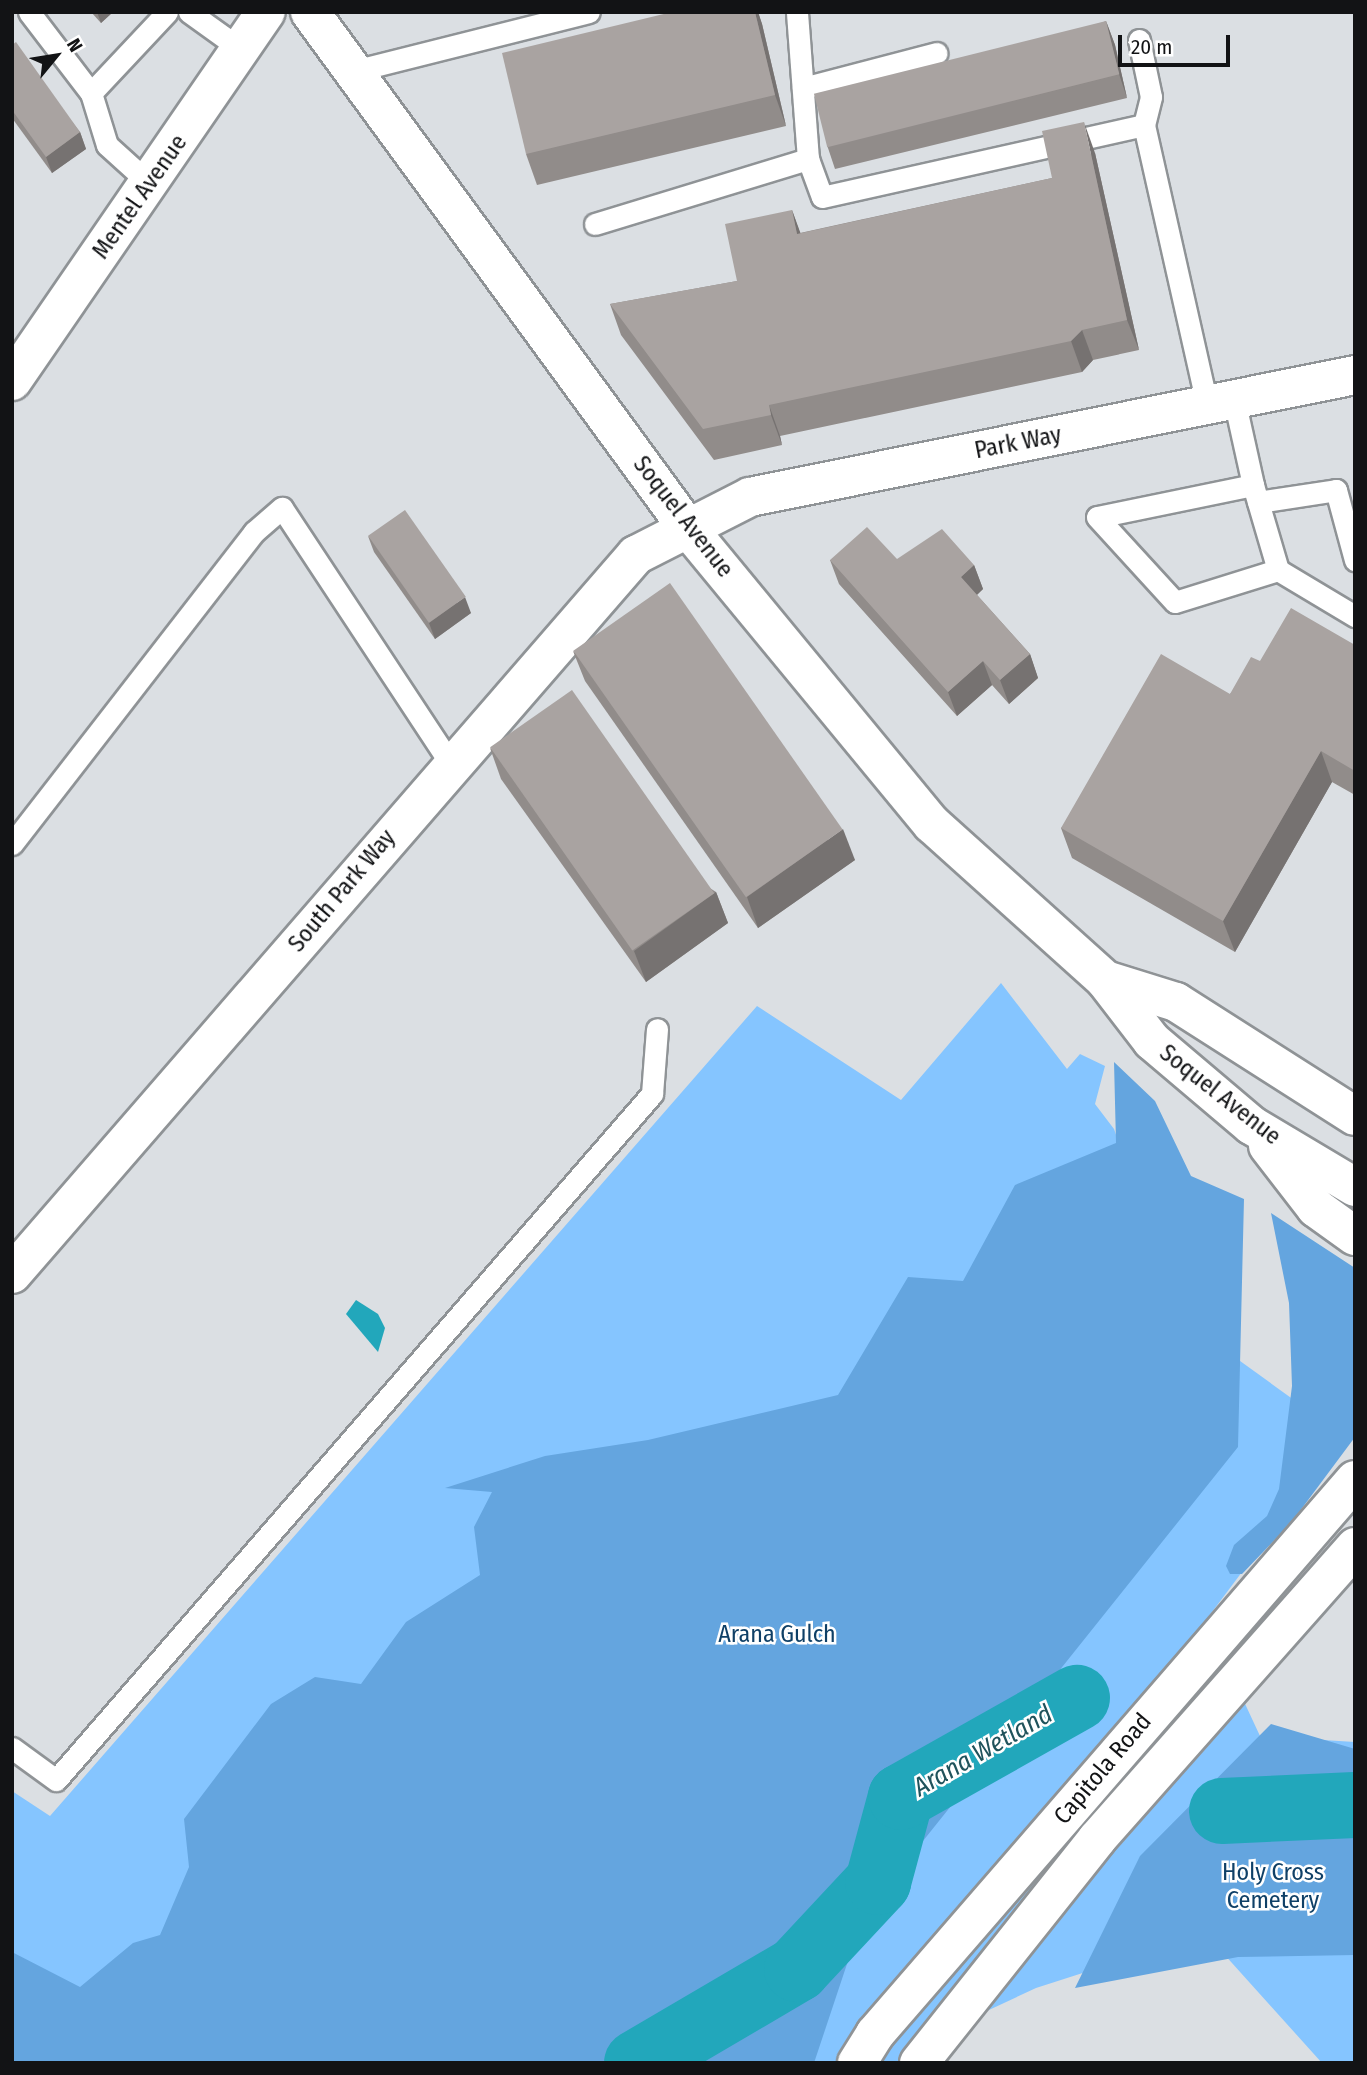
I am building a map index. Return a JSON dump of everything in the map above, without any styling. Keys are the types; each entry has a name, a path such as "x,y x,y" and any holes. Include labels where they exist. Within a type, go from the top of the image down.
{"main road":[{"name":"Mentel Avenue","path":"12,380 266,12"},
{"name":"Soquel Avenue","path":"310,12 687,527 932,824 1105,980 1152,1041 1251,1125 1355,1187"},
{"name":"Park Way","path":"687,527 750,497 1355,375"},
{"name":"South Park Way","path":"12,1274 450,763 636,555 687,527"},
{"name":"Soquel Avenue","path":"1105,980 1176,1002 1355,1116"},
{"path":"1251,1125 1316,1208 1355,1236"},
{"name":"Capitola Road","path":"857,2063 875,2034 1355,1479"},
{"name":"Capitola Road","path":"919,2063 1097,1839 1355,1547"}],"lane":[{"path":"29,12 92,93 107,145 149,183"},
{"path":"92,93 167,12"},
{"path":"190,12 242,50"},
{"path":"354,71 589,12"},
{"path":"797,12 808,159 822,197 1144,125"},
{"path":"1139,40 1151,97 1144,125 1220,402 1255,494 1278,570 1355,616"},
{"path":"803,88 936,53"},
{"path":"595,224 808,159"},
{"path":"1278,570 1175,602 1097,517 1255,494 1336,490 1355,560"},
{"path":"12,844 254,532 282,508 450,763"},
{"path":"12,1748 56,1780 652,1094 657,1029"}],"green space":[{"name":"Arana Gulch","path":"1001,983 1067,1069 1080,1054 1105,1066 1095,1104 1114,1129 1179,1317 1344,1436 1206,1620 1260,1736 1355,1742 1355,2063 1322,2063 1214,1943 1120,1961 1036,1988 948,2029 906,2063 12,2063 12,1791 50,1816 757,1006 901,1100"},
{"path":"1114,1062 1155,1101 1191,1176 1244,1199 1238,1447 863,1916 814,2063 12,2063 12,1952 80,1987 133,1943 160,1935 189,1867 184,1819 271,1704 315,1677 361,1684 406,1622 480,1575 474,1527 492,1492 445,1488 545,1456 648,1440 838,1395 908,1277 963,1281 1015,1185 1116,1143"},
{"path":"1271,1213 1355,1268 1355,1437 1291,1523 1242,1574 1230,1574 1226,1566 1234,1545 1267,1516 1279,1489 1292,1386 1289,1303"},
{"name":"Holy Cross Cemetery","path":"1271,1724 1355,1749 1355,1955 1238,1957 1075,1988 1140,1856"}],"shaded area":[{"path":"356,1300 378,1314 385,1328 378,1352 346,1314"}],"building":[{"path":"672,12 755,12 775,95 526,154 502,53"},
{"path":"1106,21 1119,74 827,147 814,94"},
{"path":"16,42 80,132 46,157 12,110 12,45"},
{"path":"1084,122 1127,320 1082,330 1071,341 769,405 771,415 703,429 610,304 737,281 725,224 792,210 797,234 1052,178 1042,131"},
{"path":"405,510 466,597 429,623 368,536"},
{"path":"867,527 897,559 942,529 974,565 961,577 1030,654 1000,680 983,661 948,692 830,560"},
{"path":"670,583 843,830 746,897 573,651"},
{"path":"1291,608 1355,645 1355,771 1321,751 1223,921 1061,828 1161,654 1230,694 1251,657 1260,661"},
{"path":"572,690 714,893 632,951 490,747"}],"waterway":[{"name":"Arana Wetland","path":"637,2063 797,1969 878,1882 901,1797 1077,1698"},
{"path":"1222,1811 1355,1805"}]}
